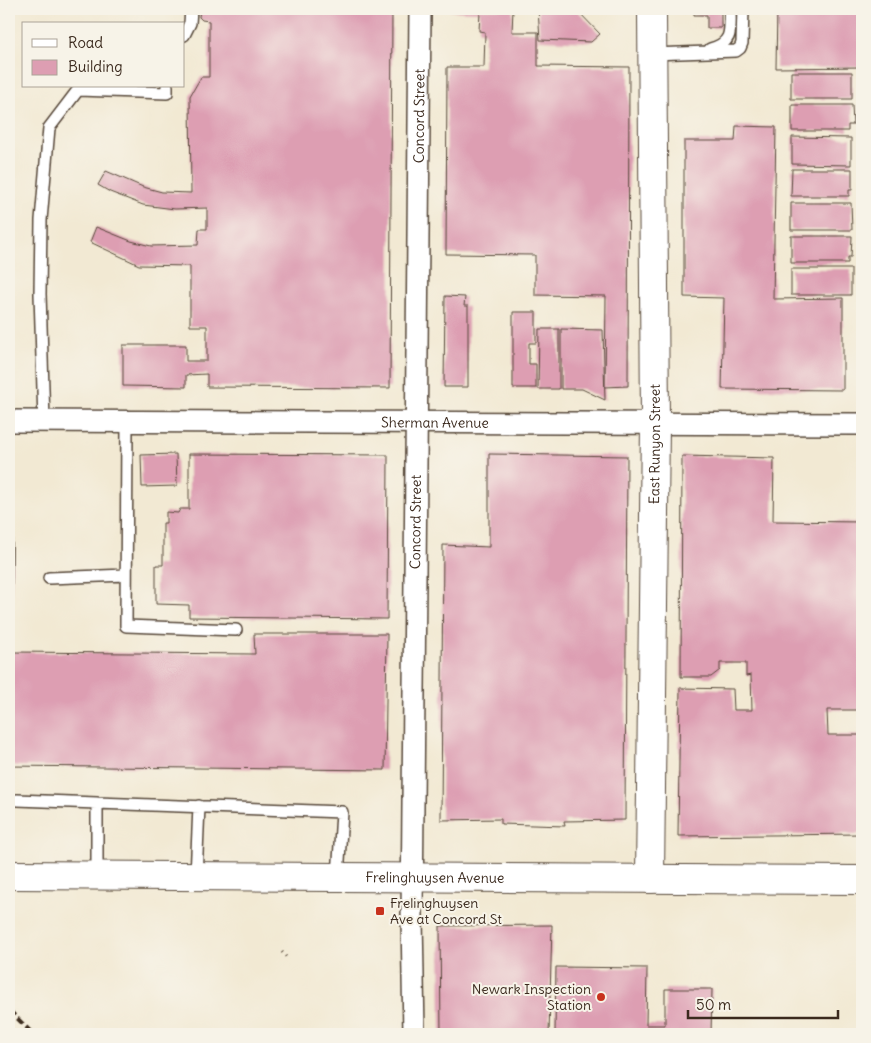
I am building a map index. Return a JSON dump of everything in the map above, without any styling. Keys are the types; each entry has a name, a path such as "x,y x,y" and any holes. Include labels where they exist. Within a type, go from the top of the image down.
{"street":[{"name":"Concord Street","path":"414,1034 412,974 420,9"},
{"name":"East Runyon Street","path":"650,879 655,423 652,9"},
{"name":"Sherman Avenue","path":"9,422 862,424"},
{"name":"Frelinghuysen Avenue","path":"9,875 862,880"}],"lane":[{"path":"185,33 190,23 191,9"},
{"path":"696,52 719,47 724,43 730,32 730,9"},
{"path":"652,54 731,52 740,48 742,43 743,9"},
{"path":"44,422 40,294 41,220 50,128 78,90 167,93 167,88"},
{"path":"127,422 126,626 236,630"},
{"path":"50,578 126,575"},
{"path":"17,800 342,812 338,878"},
{"path":"97,803 97,876"},
{"path":"196,877 199,806"}],"path":[{"path":"282,952 287,958"}],"building":[{"path":"200,9 392,9 390,388 207,387 207,374 186,375 186,387 123,386 123,345 186,345 186,361 207,361 207,326 190,326 190,266 139,265 90,242 96,227 131,241 151,246 198,245 199,229 207,229 207,208 175,209 143,205 110,192 98,185 106,171 143,187 162,192 191,193 190,96 201,77 209,77 209,21 202,20 199,17"},
{"path":"450,9 513,9 512,32 538,32 538,66 629,67 628,386 605,387 606,296 535,295 535,255 446,254 447,67 484,67 485,32 479,31 480,12 450,11"},
{"path":"538,9 576,9 600,34 591,42 540,40"},
{"path":"694,9 721,9 721,28 707,28 707,15 694,15"},
{"path":"777,9 862,9 862,67 776,68"},
{"path":"791,72 852,72 852,99 791,99"},
{"path":"792,105 852,105 853,125 848,125 848,131 792,131"},
{"path":"736,126 776,127 773,299 843,298 843,390 722,389 724,298 684,297 684,141 735,141"},
{"path":"792,137 851,138 851,165 792,164"},
{"path":"792,169 852,169 852,190 849,190 849,196 791,196"},
{"path":"791,203 851,203 852,230 791,230"},
{"path":"791,236 852,236 851,257 848,257 848,263 791,263"},
{"path":"791,269 851,269 851,295 791,295"},
{"path":"445,296 465,297 464,306 468,306 468,387 444,387"},
{"path":"513,312 536,312 536,343 529,343 529,364 536,364 536,388 513,388"},
{"path":"539,329 559,329 559,389 538,389"},
{"path":"561,329 603,330 605,400 582,389 561,389"},
{"path":"176,454 177,486 142,487 141,455"},
{"path":"189,454 388,455 387,619 189,617 189,605 156,604 156,565 163,565 163,523 166,523 166,512 178,513 180,509 189,509"},
{"path":"489,454 627,456 625,820 564,821 565,826 501,824 501,819 441,820 443,545 489,547"},
{"path":"682,456 774,458 773,521 862,522 862,710 827,710 828,735 862,735 862,834 678,836 680,688 733,689 734,710 752,710 751,675 746,676 746,663 720,663 720,670 711,677 681,677"},
{"path":"9,514 13,514 11,652 255,654 254,634 387,634 385,770 9,766"},
{"path":"552,925 549,1034 441,1034 440,926"},
{"name":"Newark Inspection Station","path":"556,967 647,968 646,1025 665,1025 665,989 712,989 711,1034 555,1034"}],"railway":[{"path":"9,1010 33,1034"}],"place":[{"name":"Frelinghuysen Ave at Concord St","path":"380,911"},
{"name":"Newark Inspection Station","path":"601,997"}]}
